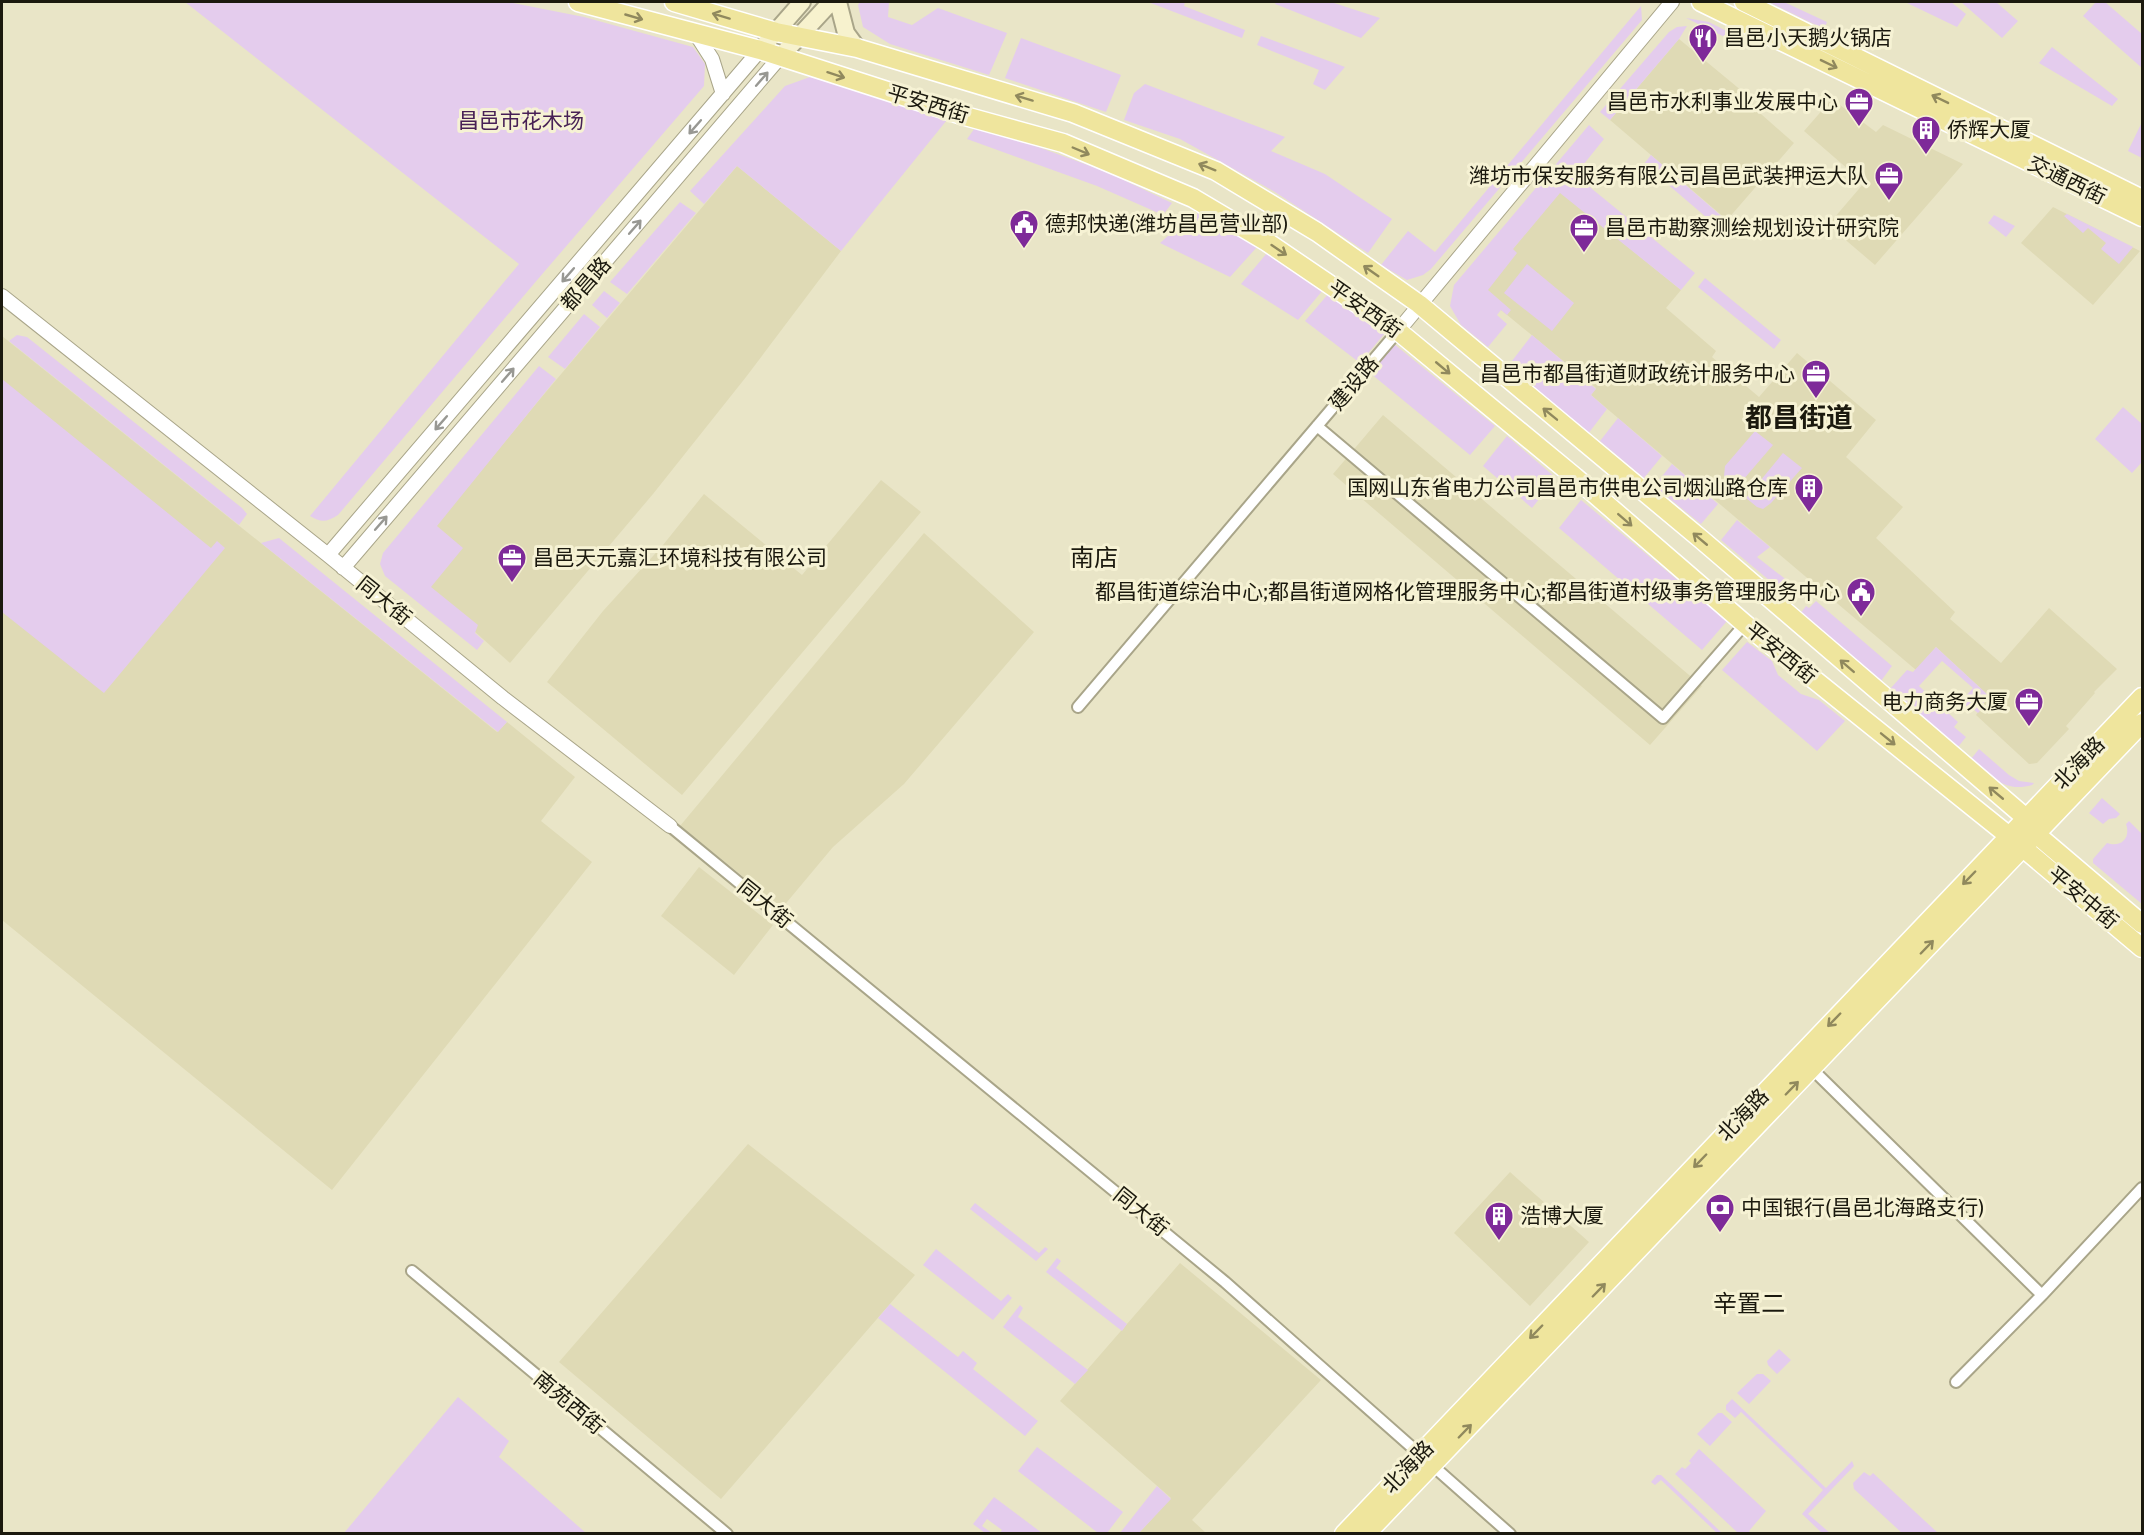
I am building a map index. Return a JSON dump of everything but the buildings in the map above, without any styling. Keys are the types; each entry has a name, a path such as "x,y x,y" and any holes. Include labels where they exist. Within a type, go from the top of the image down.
{"main road":[{"name":"平安西街","path":"578,2 760,50 965,116 1063,143 1193,198 1267,242 1398,331 1575,477 1745,624 2016,842"},
{"name":"平安西街","path":"674,2 776,32 857,48 1073,113 1216,171 1317,232 1419,304 1702,540 2026,818 2036,834"},
{"name":"都昌路","path":"760,50 802,2"},
{"name":"都昌路","path":"780,57 831,2"},
{"path":"838,2 846,33 857,48"},
{"name":"交通西街","path":"1701,2 2142,217"},
{"name":"交通西街","path":"1744,2 2142,199"},
{"name":"北海路","path":"1344,1533 1426,1459 2016,842 2026,818 2142,697"},
{"name":"北海路","path":"2016,842 2036,834 2142,723"},
{"name":"平安中街","path":"2036,834 2142,924"},
{"name":"平安中街","path":"2016,842 2142,948"},
{"name":"北海路","path":"1366,1533 1426,1459"}],"street":[{"name":"建设路","path":"1078,706 1398,331 1672,2"},
{"path":"696,34 712,59 723,94"},
{"name":"都昌路","path":"328,555 760,50"},
{"name":"都昌路","path":"343,568 780,57"},
{"name":"同大街","path":"2,296 328,555 503,698 670,826 1226,1282 1510,1533"},
{"path":"1317,426 1663,718 1745,624"},
{"path":"1806,1062 2042,1295"},
{"path":"1956,1382 2042,1295 2142,1188"},
{"name":"南苑西街","path":"412,1271 727,1533"}],"shaded area":[{"path":"1679,39 1748,96 1745,100 1794,143 1727,220 1610,120"},
{"path":"1832,99 1876,132 1883,125 1963,164 1875,265 1828,225 1864,183 1804,131"},
{"path":"737,166 841,251 746,377 653,494 510,663 402,567 540,399"},
{"path":"1560,192 1681,290 1666,308 1716,351 1712,357 1759,397 1797,353 1876,420 1846,457 1903,507 1876,538 1955,612 1950,619 2001,663 2049,608 2117,669 2094,692 2066,726 2069,729 2037,763 2029,764 1976,715 1989,696 1936,647 1916,670 1591,395 1596,388 1478,291"},
{"path":"2053,207 2140,251 2093,305 2021,243"},
{"path":"2,336 497,732 507,722 575,777 541,821 592,862 332,1190 2,920"},
{"path":"1383,415 1702,686 1650,745 1333,474"},
{"path":"881,480 921,512 682,795 547,682 603,611 663,545 704,494 802,575"},
{"path":"924,533 1034,632 904,784 833,847 782,908 680,826"},
{"path":"699,867 773,925 734,975 661,916"},
{"path":"748,1144 915,1275 721,1499 559,1362"},
{"path":"1510,1172 1589,1242 1530,1306 1454,1233"},
{"path":"1180,1263 1321,1380 1192,1520 1206,1533 1139,1533 1171,1498 1060,1401"}],"green space":[{"name":"昌邑市花木场","path":"185,2 508,2 584,17 693,47 705,64 704,86 338,515 327,520 321,521 310,516 519,264"},
{"path":"860,2 889,2 888,17 912,25 938,8 1007,33 989,75 890,44 863,27 858,5"},
{"path":"1148,2 1185,2 1184,6 1245,30 1242,38"},
{"path":"1276,2 1331,2 1380,18 1361,38 1275,4"},
{"path":"1769,2 1784,2 1827,22 1824,29"},
{"path":"1905,2 1951,2 1966,14 1957,27"},
{"path":"1961,2 1996,2 2018,21 2002,38"},
{"path":"2096,2 2105,2 2142,34 2142,68 2083,16"},
{"path":"1641,6 1642,20 1431,269 1423,275 1407,280 1381,265 1408,231 1435,252"},
{"path":"1686,18 1709,22 1752,44 1749,49"},
{"path":"1687,26 1679,39 1610,120 1600,112 1669,32 1677,27"},
{"path":"1261,36 1345,67 1325,90 1313,84 1319,70 1257,45"},
{"path":"1021,38 1121,75 1106,112 1005,78"},
{"path":"2052,47 2118,99 2112,106 2039,63"},
{"path":"810,77 951,115 841,251 737,166 704,204 690,191 785,86"},
{"path":"1145,84 1285,137 1271,151 1325,174 1392,219 1368,253 1275,192 1180,139 1124,120 1134,93"},
{"path":"2142,122 2142,158 2128,151"},
{"path":"977,125 1107,172 1172,203 1163,215 1097,186 967,139"},
{"path":"1589,125 1604,139 1575,175 1695,273 1681,290 1560,193 1513,249 1517,253 1488,290 1511,310 1507,315 1501,310 1497,315 1507,324 1488,347 1461,325 1450,306 1454,285"},
{"path":"1651,155 1734,227 1727,235 1644,164"},
{"path":"680,202 696,213 627,294 610,282"},
{"path":"1195,212 1257,247 1230,277 1160,243"},
{"path":"2067,214 2133,247 2119,264 2101,249 2106,243 2088,228 2083,233 2064,216"},
{"path":"1994,215 2015,226 2006,237 1988,223"},
{"path":"1267,253 1323,290 1298,320 1241,284"},
{"path":"1527,264 1574,303 1552,331 1504,293"},
{"path":"1705,278 1781,340 1774,349 1698,287"},
{"path":"604,291 620,303 607,318 592,305"},
{"path":"1329,293 1385,333 1360,363 1305,321"},
{"path":"584,314 600,327 565,369 548,357"},
{"path":"17,335 27,337 242,508 247,514 239,525 9,341"},
{"path":"1532,335 1596,389 1591,395 1607,409 1588,434 1508,366"},
{"path":"1394,344 1495,426 1470,455 1370,373"},
{"path":"539,366 556,379 437,526 463,548 431,587 478,625 475,633 484,641 477,650 385,576 380,564 383,553"},
{"path":"2,379 211,548 217,541 225,548 104,693 2,612"},
{"path":"2123,407 2142,424 2142,462 2132,473 2095,439"},
{"path":"1618,418 1662,456 1644,478 1600,441"},
{"path":"1755,431 1773,445 1737,487 1727,481 1724,476 1725,466"},
{"path":"1507,436 1556,478 1532,508 1483,466"},
{"path":"1783,453 1802,468 1771,503 1763,509 1757,507 1746,498"},
{"path":"1672,464 1718,504 1701,524 1654,486"},
{"path":"1581,500 1727,621 1702,650 1559,528"},
{"path":"1737,520 1770,547 1757,557 1802,592 1794,601 1721,540"},
{"path":"279,538 507,722 498,732 261,543"},
{"path":"1816,601 1892,666 1881,681 1800,614 1806,606 1809,608"},
{"path":"1747,642 1772,661 1778,675 1801,694 1819,700 1845,721 1817,751 1722,670"},
{"path":"1936,647 1989,696 1978,713 1968,705 1963,710 1958,705 1973,688 1942,661 1919,686 1958,722 1954,727 1966,737 1958,747 1890,689 1907,670 1913,672"},
{"path":"1979,749 2009,775 2019,781 2034,783 2013,787 1992,777 1971,759"},
{"path":"2102,798 2120,814 2103,824 2089,813"},
{"path":"2129,821 2142,834 2142,904 2093,863 2093,859 2107,843 2117,844 2124,841 2127,834 2126,824"},
{"path":"975,1203 1039,1253 1045,1247 1048,1249 1036,1261 970,1209"},
{"path":"936,1249 1001,1301 1008,1294 1012,1298 993,1320 923,1265"},
{"path":"1057,1258 1061,1261 1056,1268 1127,1324 1122,1331 1046,1272"},
{"path":"890,1304 958,1357 963,1351 977,1363 973,1369 1038,1421 1025,1436 878,1318"},
{"path":"1020,1305 1023,1308 1018,1317 1088,1370 1075,1384 1003,1327"},
{"path":"1779,1349 1791,1360 1777,1374 1767,1361"},
{"path":"1757,1374 1763,1374 1771,1381 1749,1404 1737,1393"},
{"path":"458,1397 509,1441 499,1457 586,1533 344,1533"},
{"path":"1732,1399 1826,1488 1852,1461 1854,1466 1808,1514 1830,1533 1822,1533 1802,1514 1823,1490 1741,1412 1735,1418 1726,1410 1726,1405"},
{"path":"1718,1413 1722,1413 1732,1422 1710,1446 1697,1434"},
{"path":"1037,1447 1123,1512 1107,1533 1098,1533 1018,1471"},
{"path":"1699,1449 1766,1511 1749,1531 1751,1533 1738,1533 1675,1474 1682,1467 1685,1469 1691,1463 1689,1461"},
{"path":"1864,1472 1870,1476 1873,1473 1938,1533 1902,1533 1854,1489 1853,1483"},
{"path":"1657,1475 1661,1475 1722,1533 1717,1533 1661,1480 1655,1485 1651,1482"},
{"path":"1157,1486 1171,1499 1139,1533 1120,1533"},
{"path":"994,1497 1042,1533 1000,1533 1002,1530 987,1519 982,1526 992,1533 985,1533 973,1524"}],"place":[{"name":"昌邑小天鹅火锅店","path":"1703,64"},
{"name":"昌邑市水利事业发展中心","path":"1859,128"},
{"name":"侨辉大厦","path":"1926,156"},
{"name":"潍坊市保安服务有限公司昌邑武装押运大队","path":"1889,202"},
{"name":"德邦快递(潍坊昌邑营业部)","path":"1024,250"},
{"name":"昌邑市勘察测绘规划设计研究院","path":"1584,254"},
{"name":"昌邑市都昌街道财政统计服务中心","path":"1816,400"},
{"name":"国网山东省电力公司昌邑市供电公司烟汕路仓库","path":"1809,514"},
{"name":"昌邑天元嘉汇环境科技有限公司","path":"512,584"},
{"name":"都昌街道综治中心;都昌街道网格化管理服务中心;都昌街道村级事务管理服务中心","path":"1861,618"},
{"name":"电力商务大厦","path":"2029,728"},
{"name":"中国银行(昌邑北海路支行)","path":"1720,1234"},
{"name":"浩博大厦","path":"1499,1242"}],"district":[{"name":"都昌街道","path":"1799,418"},
{"name":"南店","path":"1094,558"},
{"name":"辛置二","path":"1749,1304"}]}
